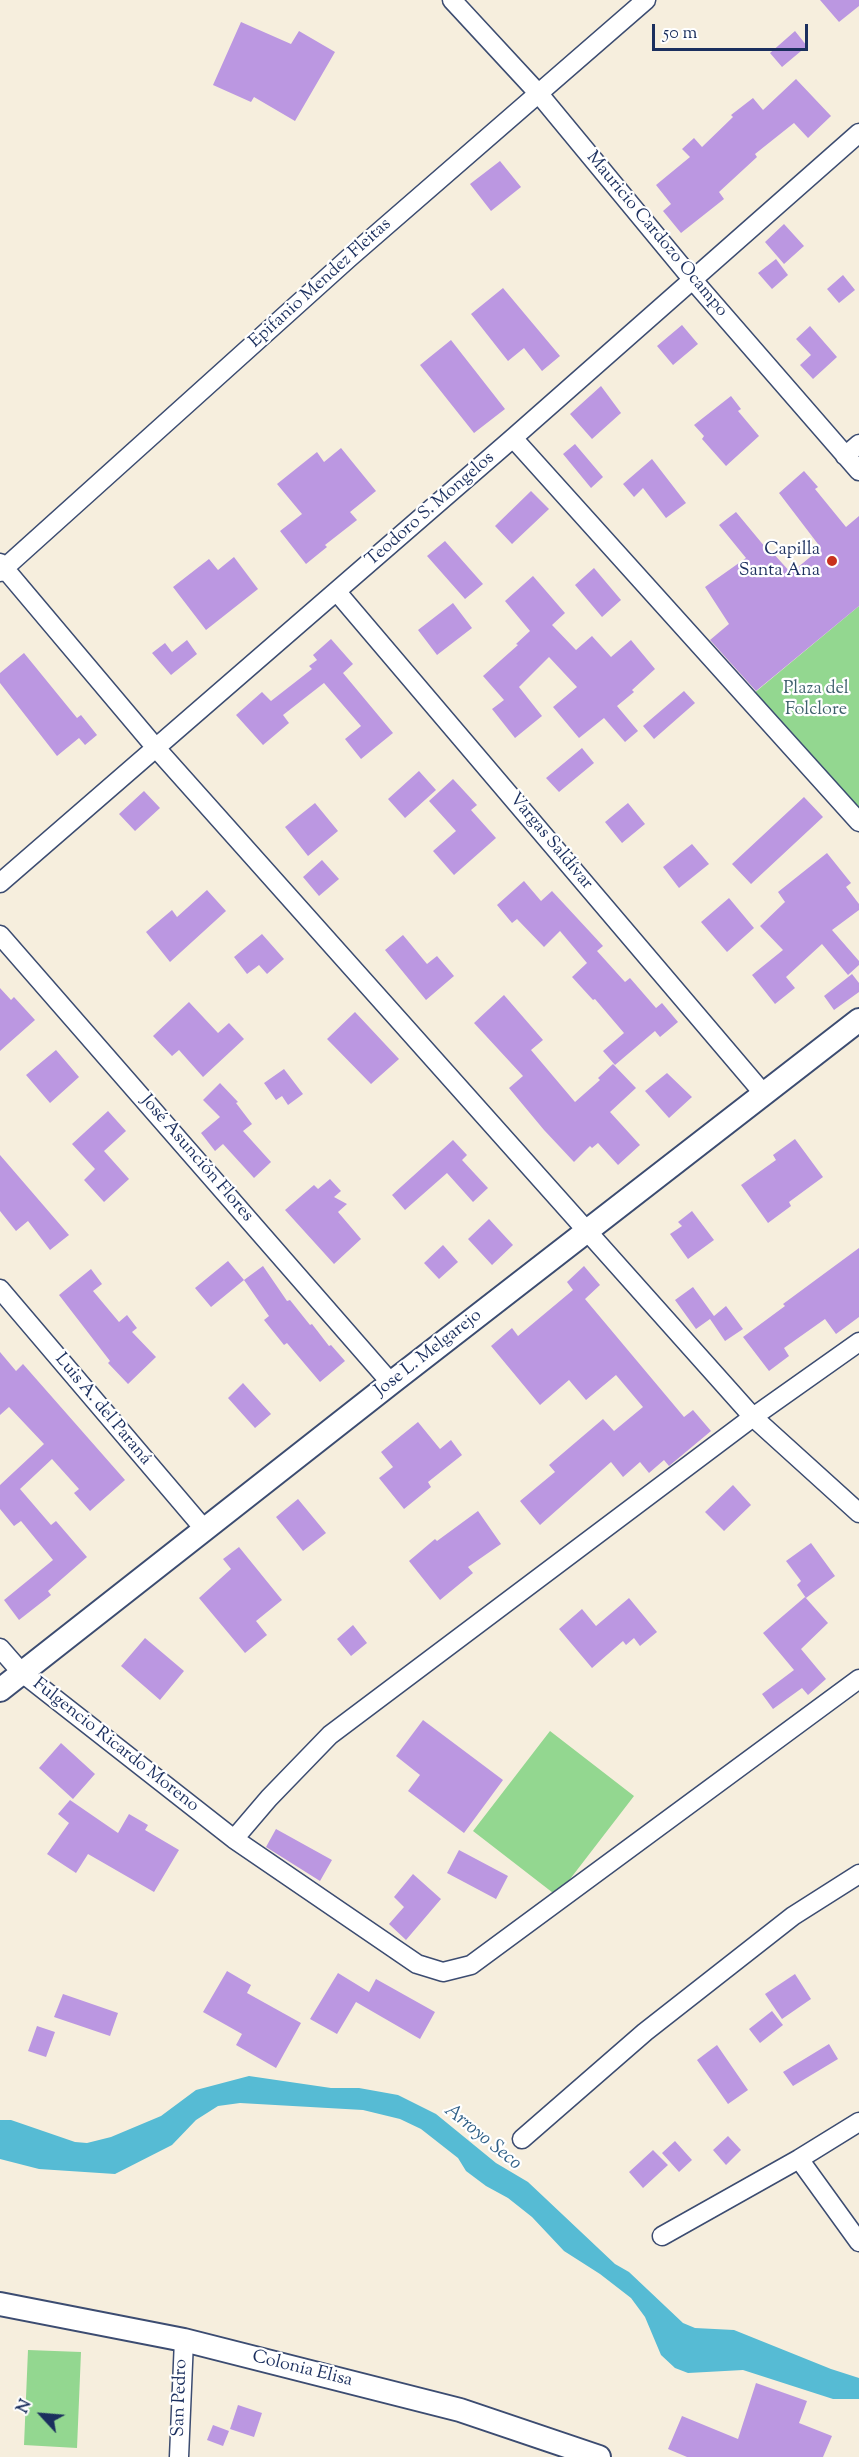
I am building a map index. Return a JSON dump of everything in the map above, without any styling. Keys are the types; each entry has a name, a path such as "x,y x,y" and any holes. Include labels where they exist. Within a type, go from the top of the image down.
{"street":[{"name":"Mauricio Cardozo Ocampo","path":"452,0 539,94 692,279 852,450 859,471"},
{"name":"Epifanio Mendez Fleitas","path":"1,568 349,258 646,0"},
{"name":"Teodoro S. Mongelos","path":"0,883 337,592 859,133"},
{"path":"513,438 859,822"},
{"path":"1,568 156,748 753,1417 859,1513"},
{"name":"Vargas Saldívar","path":"337,592 763,1093"},
{"name":"José Asunción Flores","path":"0,935 391,1383"},
{"name":"Jose L. Melgarejo","path":"0,1690 859,1020"},
{"name":"Luis A. del Paraná","path":"0,1289 205,1530"},
{"path":"234,1839 269,1798 330,1735 753,1417 859,1342"},
{"name":"Fulgencio Ricardo Moreno","path":"0,1648 21,1672 234,1839 417,1964 443,1972 471,1965 859,1679"},
{"path":"522,2139 645,2032 793,1916 859,1874"},
{"path":"662,2236 799,2159 859,2122"},
{"path":"799,2159 859,2242"},
{"name":"Colonia Elisa","path":"0,2304 184,2340 460,2410 599,2457"},
{"name":"San Pedro","path":"179,2457 184,2340"}],"green space":[{"name":"Plaza del Folclore","path":"859,606 859,814 753,694"},
{"path":"550,1731 634,1796 557,1896 473,1831"},
{"path":"28,2350 81,2352 77,2448 24,2445"}],"water":[{"path":"249,2076 331,2088 359,2088 398,2095 436,2114 496,2163 528,2182 615,2264 629,2272 683,2323 695,2328 734,2330 859,2378 859,2399 833,2399 743,2370 688,2373 675,2368 661,2355 645,2317 631,2298 600,2274 564,2251 532,2217 508,2198 486,2186 466,2171 458,2158 421,2129 400,2119 363,2110 240,2103 218,2106 196,2120 172,2145 115,2174 39,2169 0,2159 0,2120 11,2120 75,2142 87,2143 111,2137 161,2116 196,2090"}],"building":[{"path":"820,0 859,0 859,6 839,22"},
{"path":"241,22 291,44 299,31 335,52 295,121 254,97 251,102 213,85"},
{"path":"795,31 807,46 782,67 770,53"},
{"path":"796,79 831,116 808,138 794,123 755,154 757,157 719,192 724,199 681,233 663,211 671,204 656,185 690,157 682,149 694,138 702,147 733,117 731,115 753,98 763,110"},
{"path":"500,161 521,187 491,211 470,184"},
{"path":"784,224 804,246 784,264 765,242"},
{"path":"776,259 788,275 772,289 758,273"},
{"path":"843,275 855,290 839,303 827,289"},
{"path":"503,288 560,356 542,371 524,348 508,361 471,314"},
{"path":"682,325 698,344 673,365 657,346"},
{"path":"810,326 837,357 813,379 800,365 811,355 796,339"},
{"path":"451,340 505,409 474,433 420,365"},
{"path":"601,386 621,413 592,439 570,414"},
{"path":"731,396 741,409 738,411 759,436 726,466 702,439 704,436 694,425"},
{"path":"575,444 603,477 591,488 563,454"},
{"path":"341,448 376,491 350,512 357,520 325,545 327,547 306,564 280,531 302,514 277,484 317,452 324,462"},
{"path":"652,459 686,503 666,518 643,488 634,497 623,484"},
{"name":"Capilla Santa Ana","path":"804,471 818,487 815,489 846,527 859,516 859,606 756,691 710,640 729,624 705,587 746,558 719,525 736,512 770,553 772,552 791,573 821,548 779,493"},
{"path":"531,491 549,509 512,544 495,526"},
{"path":"445,541 483,584 465,599 427,556"},
{"path":"234,557 258,589 206,630 173,587 209,559 218,570"},
{"path":"594,568 621,600 602,617 575,585"},
{"path":"533,576 565,613 552,625 576,650 592,636 611,657 631,640 655,669 632,690 634,692 617,706 638,731 625,742 604,718 579,738 553,707 577,687 549,657 519,687 542,716 515,738 492,709 504,700 483,676 518,645 516,644 530,631 505,601"},
{"path":"453,603 472,628 437,655 418,630"},
{"path":"331,639 353,664 343,673 393,733 361,759 345,739 361,726 324,683 283,715 289,723 263,745 236,715 262,692 271,701 312,669 309,666 317,660 313,655"},
{"path":"187,640 197,654 171,675 152,653 165,643 172,652"},
{"path":"24,653 77,718 81,715 97,735 85,745 79,738 57,756 0,683 0,673"},
{"path":"684,691 695,703 654,739 643,726"},
{"path":"582,748 594,763 559,792 546,778"},
{"path":"419,771 436,790 405,818 388,799"},
{"path":"453,779 477,805 471,810 496,838 454,875 433,851 456,831 429,801"},
{"path":"144,791 160,808 135,831 119,814"},
{"path":"804,797 823,817 751,884 732,864"},
{"path":"315,803 338,831 308,856 285,827"},
{"path":"628,803 645,824 622,843 605,822"},
{"path":"692,844 709,864 679,888 663,867"},
{"path":"827,853 851,883 846,887 859,904 859,910 832,930 859,961 859,965 848,975 822,944 786,977 795,988 775,1004 752,975 783,950 760,926 785,902 778,892"},
{"path":"322,860 339,879 319,896 303,877"},
{"path":"524,881 541,901 552,891 603,946 597,951 625,982 630,978 656,1008 662,1003 678,1022 660,1037 655,1031 615,1065 603,1051 624,1033 595,999 593,1000 572,977 587,963 560,931 544,947 517,919 512,923 497,905"},
{"path":"207,890 226,911 170,962 146,932 172,910 177,917"},
{"path":"729,898 754,928 727,952 701,922"},
{"path":"262,934 284,959 267,974 259,965 247,974 234,957"},
{"path":"403,935 427,964 437,956 454,976 426,1000 385,950"},
{"path":"852,974 859,983 859,992 834,1010 824,996"},
{"path":"0,988 11,1000 14,997 35,1020 0,1051"},
{"path":"504,995 543,1040 531,1050 575,1102 600,1080 598,1078 613,1064 636,1088 610,1112 640,1145 618,1165 598,1143 592,1148 590,1146 574,1162 509,1088 523,1076 474,1023"},
{"path":"189,1002 218,1033 229,1023 244,1039 203,1077 179,1050 172,1056 153,1036"},
{"path":"355,1012 399,1059 371,1084 327,1039"},
{"path":"56,1050 79,1077 50,1103 26,1075"},
{"path":"284,1069 303,1094 288,1105 282,1096 276,1100 264,1083"},
{"path":"667,1073 692,1097 669,1118 645,1091"},
{"path":"220,1083 238,1102 236,1103 252,1124 243,1131 271,1162 254,1178 223,1144 215,1151 201,1133 220,1117 203,1100"},
{"path":"108,1111 126,1131 104,1151 129,1179 104,1202 84,1180 95,1169 72,1144"},
{"path":"795,1139 823,1177 789,1202 791,1206 768,1223 741,1185 776,1160 773,1155"},
{"path":"453,1140 467,1155 462,1160 488,1188 473,1202 447,1173 405,1210 392,1195"},
{"path":"0,1155 69,1235 50,1250 28,1221 16,1231 0,1211"},
{"path":"330,1179 341,1191 334,1197 347,1204 338,1212 361,1239 334,1264 285,1210 314,1185 318,1189"},
{"path":"692,1211 714,1240 688,1259 670,1234 682,1226 678,1222"},
{"path":"489,1219 513,1245 492,1265 468,1239"},
{"path":"443,1245 458,1262 439,1279 424,1263"},
{"path":"859,1248 859,1317 836,1334 825,1319 784,1348 789,1356 769,1371 743,1337 785,1306 783,1304"},
{"path":"228,1261 244,1280 211,1307 195,1288"},
{"path":"263,1266 287,1301 290,1300 310,1325 312,1324 329,1346 331,1345 345,1361 320,1382 287,1343 284,1345 264,1320 269,1316 244,1280"},
{"path":"584,1266 600,1285 585,1299 684,1417 693,1410 711,1431 669,1466 664,1460 649,1473 640,1462 623,1477 611,1462 540,1525 520,1501 555,1472 549,1465 603,1419 614,1431 643,1407 616,1375 586,1400 569,1380 540,1405 491,1346 512,1328 518,1336 573,1290 567,1282"},
{"path":"91,1269 102,1284 93,1291 119,1322 127,1315 137,1328 132,1332 156,1357 128,1384 108,1363 110,1361 59,1295"},
{"path":"693,1287 714,1316 726,1306 743,1329 725,1341 710,1319 696,1329 675,1300"},
{"path":"0,1352 16,1371 23,1364 125,1480 90,1511 74,1493 79,1489 52,1459 20,1489 51,1525 56,1521 87,1557 48,1591 51,1595 19,1620 4,1600 53,1560 21,1521 14,1526 0,1509 0,1485 44,1444 9,1407 0,1415"},
{"path":"243,1383 271,1414 255,1428 228,1398"},
{"path":"418,1422 440,1449 451,1440 462,1455 428,1482 431,1487 404,1509 379,1478 393,1467 381,1452"},
{"path":"733,1485 751,1505 724,1531 705,1512"},
{"path":"298,1499 326,1533 303,1551 276,1517"},
{"path":"478,1511 501,1544 468,1567 473,1573 440,1600 409,1561 435,1539 437,1541"},
{"path":"811,1543 835,1576 806,1598 797,1585 801,1581 786,1561"},
{"path":"239,1547 282,1600 256,1621 267,1635 245,1653 199,1598 231,1569 223,1559"},
{"path":"805,1597 828,1623 801,1649 826,1679 808,1695 802,1688 773,1709 762,1694 794,1670 763,1633"},
{"path":"629,1598 657,1632 640,1646 634,1638 626,1645 623,1641 592,1668 559,1629 582,1609 596,1626"},
{"path":"353,1625 367,1643 351,1656 337,1639"},
{"path":"145,1638 184,1671 160,1700 121,1666"},
{"path":"423,1720 503,1780 464,1833 408,1791 420,1775 396,1756"},
{"path":"61,1743 95,1774 73,1799 39,1768"},
{"path":"70,1800 118,1833 129,1814 148,1825 145,1830 179,1850 154,1892 88,1854 76,1873 47,1854 69,1823 58,1814"},
{"path":"276,1829 332,1860 320,1881 266,1847"},
{"path":"459,1850 508,1876 496,1899 447,1873"},
{"path":"413,1874 441,1899 406,1940 389,1924 404,1907 394,1897"},
{"path":"227,1971 251,1985 247,1993 301,2023 276,2068 236,2045 242,2034 203,2012"},
{"path":"338,1973 369,1992 376,1979 435,2012 420,2039 356,2002 337,2034 310,2019"},
{"path":"795,1974 811,1999 782,2019 765,1994"},
{"path":"63,1994 118,2013 110,2036 54,2017"},
{"path":"772,2011 783,2025 760,2043 749,2029"},
{"path":"37,2026 55,2032 46,2057 28,2051"},
{"path":"829,2044 838,2059 793,2086 783,2072"},
{"path":"717,2045 748,2090 728,2104 697,2060"},
{"path":"728,2136 741,2150 726,2165 713,2150"},
{"path":"675,2141 692,2160 679,2172 662,2153"},
{"path":"653,2150 668,2165 643,2188 629,2172"},
{"path":"756,2383 807,2401 799,2423 832,2436 823,2457 687,2457 668,2449 682,2416 738,2439"},
{"path":"238,2405 262,2413 254,2437 230,2429"},
{"path":"213,2425 229,2431 223,2446 207,2440"}],"place":[{"name":"Capilla Santa Ana","path":"832,561"}],"water label":[{"name":"Arroyo Seco","path":"482,2138"}]}
